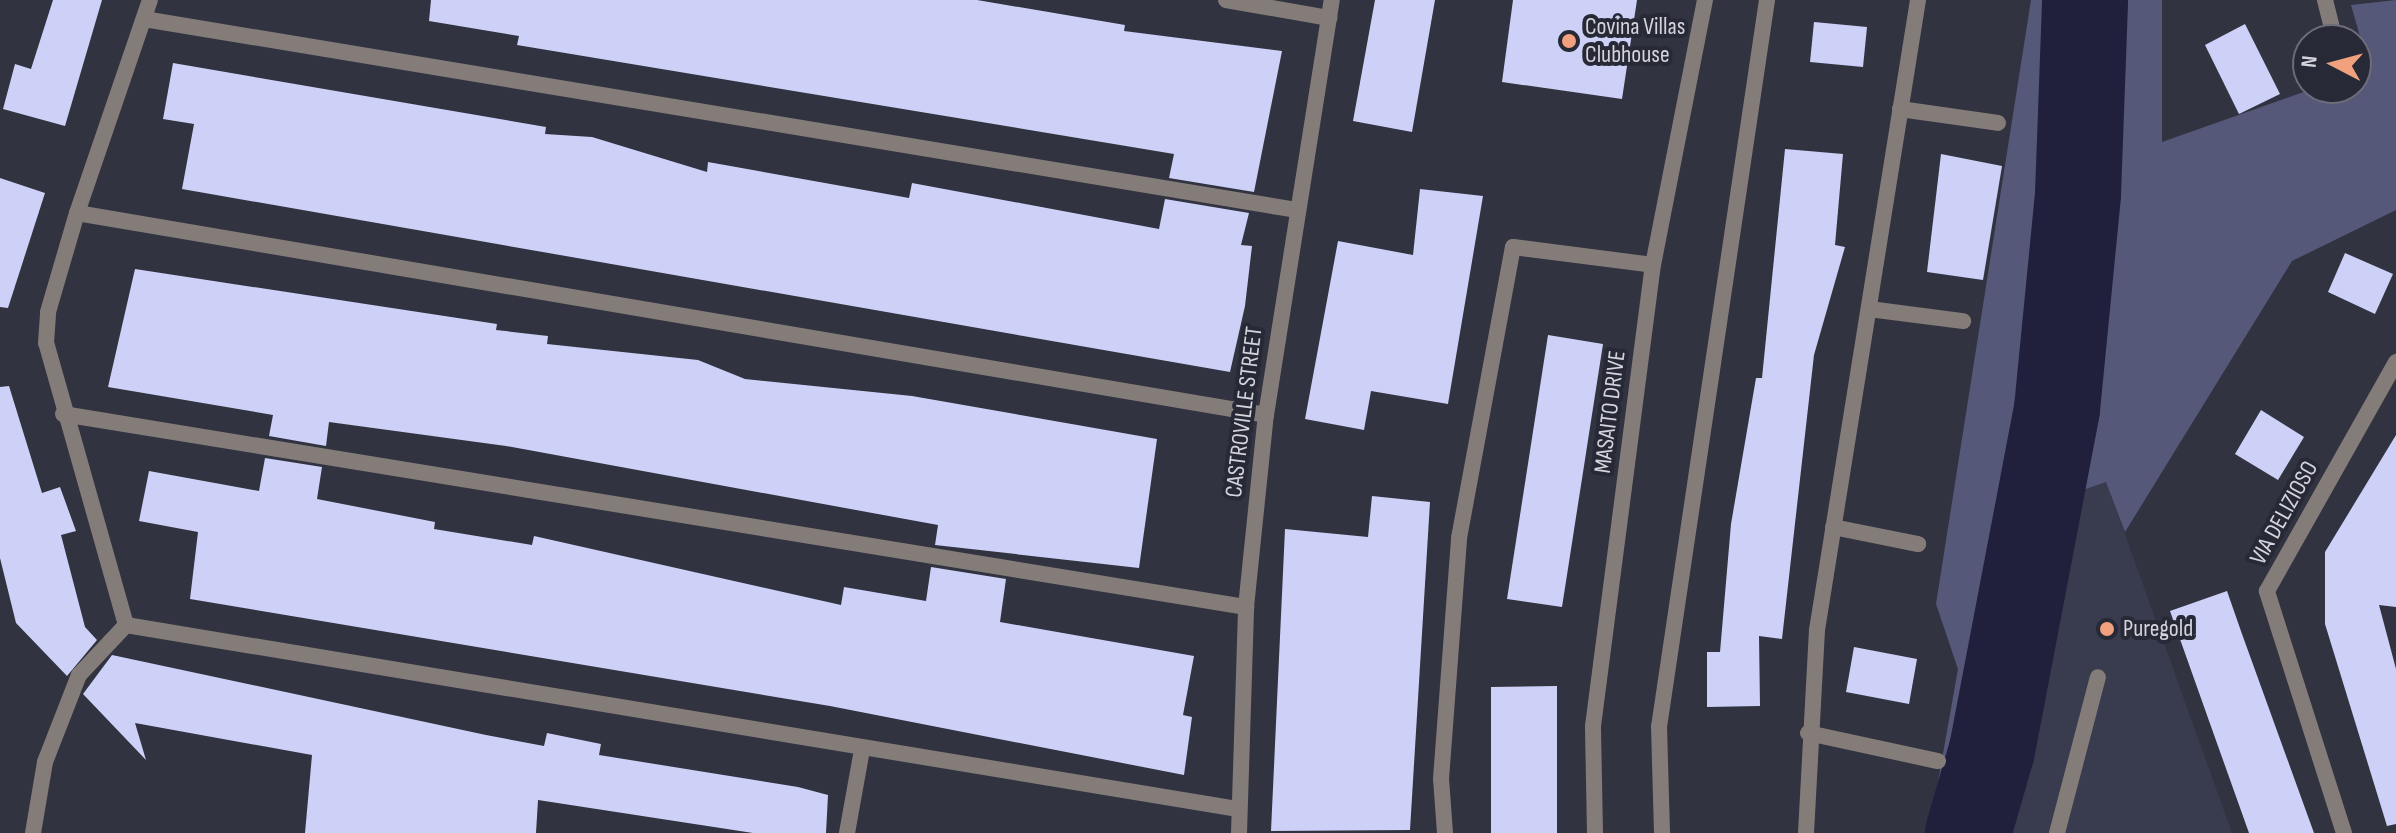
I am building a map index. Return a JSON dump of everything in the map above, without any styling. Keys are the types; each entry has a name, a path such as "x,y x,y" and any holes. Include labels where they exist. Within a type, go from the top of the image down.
{"street":[{"path":"126,625 63,414 46,343 48,312 77,213 150,0"},
{"path":"1226,0 1329,18"},
{"name":"CASTROVILLE STREET","path":"1239,833 1237,809 1246,607 1266,415 1296,210 1332,0"},
{"name":"MASAITO DRIVE","path":"1595,833 1593,726 1653,265 1705,0"},
{"path":"1662,833 1659,727 1767,0"},
{"path":"1806,833 1808,733 1833,527 1918,0"},
{"path":"2325,0 2331,24"},
{"path":"144,19 1296,210"},
{"path":"1900,109 1998,123"},
{"path":"77,213 1266,415"},
{"path":"1445,833 1441,779 1459,538 1513,247 1653,265"},
{"path":"1869,309 1963,321"},
{"name":"VIA DELIZIOSO","path":"2344,833 2267,591 2396,362"},
{"path":"63,414 1246,607"},
{"path":"1833,527 1918,544"},
{"path":"126,625 862,750 1237,809"},
{"path":"33,833 45,762 79,675 126,625"},
{"path":"2057,833 2098,677"},
{"path":"1808,733 1938,761"},
{"path":"847,833 862,750"}],"shaded area":[{"path":"2031,0 2162,0 2162,142 2292,96 2292,104 2372,104 2372,24 2356,24 2351,5 2396,0 2396,210 2292,261 2125,532 2106,482 2080,491 2037,726 2004,833 1929,833 1958,669 1936,604"},
{"name":"Puregold","path":"2106,481 2232,833 2004,833 2037,726 2080,491"}],"building":[{"path":"53,0 102,0 65,126 3,109 15,64 31,69"},
{"path":"431,0 977,0 1125,25 1124,31 1282,51 1254,192 1169,178 1174,154 517,45 519,36 429,21"},
{"path":"1375,0 1435,0 1412,132 1353,121"},
{"name":"Covina Villas Clubhouse","path":"1513,0 1637,0 1622,99 1502,82"},
{"path":"1814,22 1867,27 1863,67 1810,62"},
{"path":"2245,24 2280,94 2239,114 2205,45"},
{"path":"173,63 546,127 545,134 592,137 707,172 708,162 909,198 912,183 1159,229 1165,199 1249,213 1241,245 1252,246 1245,306 1230,372 182,189 194,124 163,119"},
{"path":"1785,149 1843,154 1835,245 1845,247 1814,355 1782,639 1759,636 1760,706 1707,707 1707,652 1720,652 1731,524 1756,378 1762,378"},
{"path":"1941,154 2002,166 1983,280 1927,272"},
{"path":"0,178 45,193 8,308 0,307"},
{"path":"1420,189 1483,196 1448,404 1371,391 1364,430 1305,419 1338,241 1413,255"},
{"path":"2345,253 2393,274 2375,314 2328,292"},
{"path":"135,269 497,324 496,330 548,336 547,344 698,360 745,379 912,396 1157,439 1139,568 935,545 938,525 506,446 329,422 326,446 269,436 273,415 108,387"},
{"path":"1548,335 1603,344 1562,607 1507,599"},
{"path":"9,386 42,493 60,487 76,531 61,535 85,627 97,640 67,676 16,623 0,558 0,387"},
{"path":"2261,410 2304,437 2278,480 2235,454"},
{"path":"2396,435 2396,607 2379,605 2396,669 2396,824 2387,826 2325,624 2325,552"},
{"path":"265,458 322,467 317,499 435,522 434,529 532,545 534,536 841,605 844,587 926,601 931,567 1006,579 1000,622 1194,656 1183,715 1192,717 1184,775 830,706 190,599 198,532 139,521 149,471 259,491"},
{"path":"1372,496 1430,502 1410,830 1271,831 1285,529 1368,537"},
{"path":"2227,591 2314,833 2249,833 2170,611"},
{"path":"1854,647 1917,659 1909,704 1846,692"},
{"path":"112,655 486,735 544,746 547,733 601,744 599,755 798,787 828,795 826,833 753,833 538,800 536,833 305,833 312,755 135,723 146,760 83,694"},
{"path":"1557,686 1557,833 1491,833 1491,687"}],"waterway":[{"path":"1968,833 1992,750 2057,409 2078,194 2085,0"}],"place":[{"name":"Covina Villas Clubhouse","path":"1569,41"},
{"name":"Puregold","path":"2107,629"}]}
